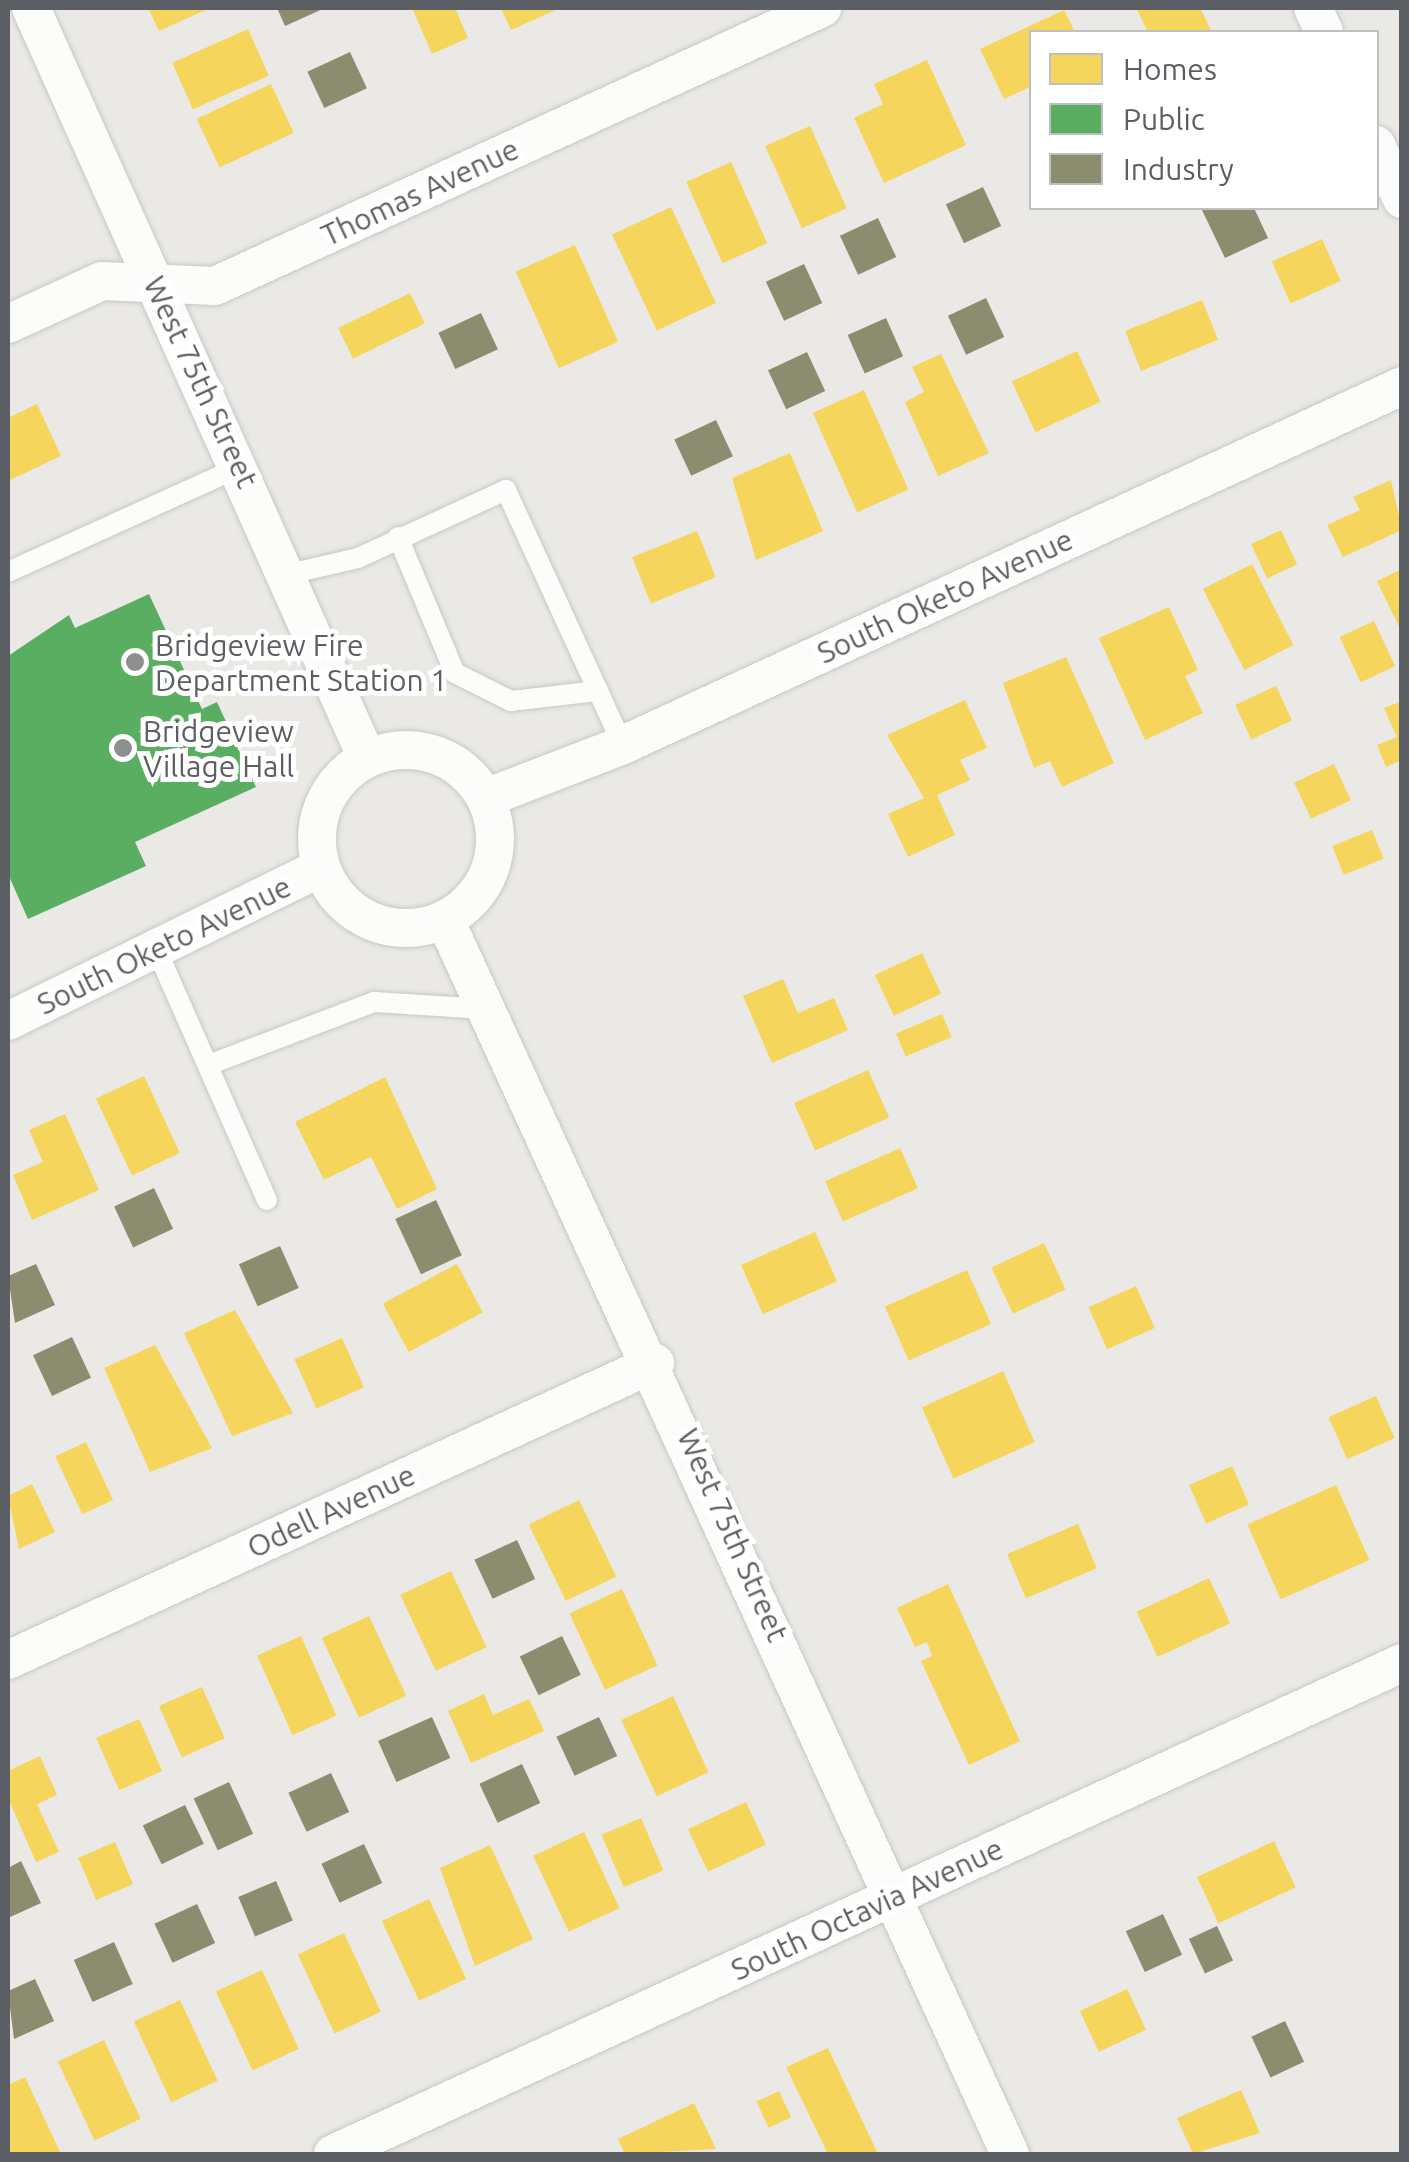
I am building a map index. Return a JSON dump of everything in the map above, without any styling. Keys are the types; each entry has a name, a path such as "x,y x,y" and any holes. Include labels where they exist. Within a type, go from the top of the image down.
{"street":[{"name":"West 75th Street","path":"31,8 289,574 367,758"},
{"name":"Thomas Avenue","path":"8,324 102,281 215,286 822,8"},
{"path":"1379,151 1402,198"},
{"name":"South Oketo Avenue","path":"486,798 623,744 1402,386"},
{"path":"394,750 448,759 486,798 495,826 486,881 445,920 416,928 358,915 321,868 316,842 329,792 367,758 394,750"},
{"name":"South Oketo Avenue","path":"8,1022 158,953 321,868"},
{"name":"West 75th Street","path":"445,920 655,1363 1010,2154"},
{"name":"Odell Avenue","path":"8,1660 655,1363"},
{"name":"South Octavia Avenue","path":"332,2154 1402,1663"}],"lane":[{"path":"8,572 240,467"},
{"path":"289,574 358,558 506,490 623,744"},
{"path":"398,537 456,673 511,701 598,691"},
{"path":"158,953 267,1200"},
{"path":"208,1065 374,1002 486,1008"}],"building: Homes":[{"path":"148,8 210,8 159,31"},
{"path":"455,8 468,38 432,54 413,10"},
{"path":"501,8 560,8 511,30"},
{"path":"1136,8 1200,8 1211,30 1147,30"},
{"path":"1064,10 1074,30 1029,30 1029,87 1004,99 980,49"},
{"path":"248,29 269,76 193,109 172,63"},
{"path":"927,60 966,145 884,183 854,118 883,104 874,84"},
{"path":"271,84 294,133 220,168 197,119"},
{"path":"810,126 847,208 802,228 765,146"},
{"path":"731,162 767,243 722,263 686,182"},
{"path":"671,207 716,303 657,331 612,234"},
{"path":"1322,239 1341,281 1290,303 1272,261"},
{"path":"575,245 618,342 559,368 516,271"},
{"path":"410,293 425,324 353,359 338,328"},
{"path":"1202,300 1218,340 1141,371 1125,331"},
{"path":"1077,351 1101,402 1035,432 1012,381"},
{"path":"941,354 989,453 938,476 905,402 924,392 912,367"},
{"path":"864,390 908,490 857,512 813,413"},
{"path":"37,404 61,456 8,481 8,418"},
{"path":"790,453 823,531 756,560 732,478"},
{"path":"1391,480 1402,530 1343,557 1327,525 1360,510 1353,497"},
{"path":"1281,530 1297,564 1267,578 1251,544"},
{"path":"697,531 716,577 651,604 632,557"},
{"path":"1252,564 1293,645 1244,670 1203,589"},
{"path":"1402,569 1402,633 1377,581"},
{"path":"1169,607 1198,670 1185,676 1203,713 1145,740 1099,638"},
{"path":"1374,621 1395,666 1361,682 1340,637"},
{"path":"1066,657 1114,763 1062,787 1050,761 1034,768 1003,683"},
{"path":"1276,686 1292,720 1251,739 1235,705"},
{"path":"965,700 987,748 960,760 970,780 937,795 955,835 908,857 888,814 924,798 887,735"},
{"path":"1402,701 1402,760 1386,767 1377,745 1397,737 1384,708"},
{"path":"1334,764 1351,800 1311,819 1294,783"},
{"path":"1372,830 1384,859 1344,875 1332,846"},
{"path":"922,953 941,994 894,1016 875,975"},
{"path":"783,979 798,1013 834,998 848,1030 772,1063 743,996"},
{"path":"942,1014 952,1037 906,1057 896,1034"},
{"path":"868,1070 889,1118 815,1150 794,1103"},
{"path":"144,1076 180,1153 132,1175 96,1098"},
{"path":"385,1077 437,1189 397,1209 371,1157 324,1180 295,1122"},
{"path":"65,1114 99,1190 32,1220 13,1175 43,1162 29,1130"},
{"path":"900,1148 918,1188 843,1222 825,1181"},
{"path":"815,1232 837,1281 763,1314 741,1265"},
{"path":"1044,1243 1066,1289 1013,1314 991,1268"},
{"path":"457,1264 483,1313 409,1352 383,1303"},
{"path":"967,1270 991,1324 909,1361 885,1307"},
{"path":"1136,1286 1155,1328 1107,1349 1088,1307"},
{"path":"235,1310 293,1413 232,1436 184,1333"},
{"path":"342,1338 364,1387 316,1408 294,1359"},
{"path":"155,1345 212,1448 150,1472 104,1368"},
{"path":"1003,1371 1035,1442 953,1478 922,1407"},
{"path":"1376,1396 1395,1438 1347,1459 1328,1417"},
{"path":"86,1442 113,1500 82,1514 55,1456"},
{"path":"1232,1466 1249,1504 1206,1523 1189,1485"},
{"path":"32,1484 55,1532 19,1549 8,1496"},
{"path":"1336,1485 1369,1560 1281,1599 1247,1524"},
{"path":"579,1500 616,1576 566,1601 529,1525"},
{"path":"1078,1524 1097,1568 1026,1598 1007,1554"},
{"path":"451,1571 486,1647 436,1671 400,1595"},
{"path":"1209,1578 1230,1623 1158,1657 1136,1612"},
{"path":"948,1584 1020,1741 969,1765 921,1661 932,1656 927,1642 915,1647 897,1608"},
{"path":"622,1589 657,1665 605,1690 569,1614"},
{"path":"369,1616 406,1696 359,1718 322,1638"},
{"path":"301,1636 336,1715 293,1735 257,1656"},
{"path":"202,1687 225,1738 182,1757 159,1706"},
{"path":"484,1694 493,1715 529,1699 544,1731 471,1763 448,1711"},
{"path":"673,1696 708,1772 657,1796 621,1720"},
{"path":"139,1719 162,1771 119,1790 96,1738"},
{"path":"40,1756 57,1795 37,1804 59,1852 36,1862 8,1798 8,1771"},
{"path":"746,1802 766,1845 708,1872 688,1829"},
{"path":"641,1818 663,1870 624,1887 601,1835"},
{"path":"584,1832 619,1908 569,1932 533,1856"},
{"path":"1274,1841 1296,1887 1219,1923 1197,1877"},
{"path":"115,1842 133,1884 96,1900 78,1858"},
{"path":"490,1845 533,1939 475,1966 440,1868"},
{"path":"429,1899 466,1979 419,2001 382,1921"},
{"path":"344,1933 381,2012 335,2033 298,1955"},
{"path":"262,1970 299,2049 253,2070 216,1992"},
{"path":"1127,1989 1146,2030 1099,2052 1080,2011"},
{"path":"180,2000 218,2081 171,2102 134,2022"},
{"path":"104,2040 141,2119 95,2140 58,2062"},
{"path":"828,2048 878,2154 828,2154 786,2067"},
{"path":"25,2077 61,2154 8,2154 8,2085"},
{"path":"1241,2090 1260,2133 1193,2154 1177,2118"},
{"path":"779,2091 791,2117 769,2128 756,2102"},
{"path":"694,2103 716,2149 625,2154 618,2139"}],"building: Public":[{"name":"Bridgeview Village Hall","path":"149,594 202,709 217,702 256,787 135,842 146,866 28,919 8,874 8,656 69,615 75,628"}],"building: Industry":[{"path":"277,8 325,8 285,26"},
{"path":"350,52 367,88 324,108 307,72"},
{"path":"983,187 1001,226 964,243 946,204"},
{"path":"1202,210 1255,210 1268,238 1225,258"},
{"path":"878,218 896,257 858,275 840,236"},
{"path":"804,264 822,303 784,321 766,282"},
{"path":"986,298 1004,337 966,355 948,316"},
{"path":"481,313 498,349 455,369 438,333"},
{"path":"886,318 903,356 865,373 848,335"},
{"path":"807,352 825,391 786,409 768,370"},
{"path":"716,420 733,456 691,476 674,439"},
{"path":"154,1188 173,1229 133,1247 114,1207"},
{"path":"436,1200 462,1255 421,1274 395,1219"},
{"path":"280,1246 299,1288 258,1306 239,1264"},
{"path":"36,1264 55,1305 15,1323 8,1276"},
{"path":"72,1337 91,1378 52,1396 33,1355"},
{"path":"517,1540 535,1579 493,1599 474,1560"},
{"path":"562,1636 581,1675 539,1695 520,1657"},
{"path":"432,1717 450,1758 396,1782 378,1741"},
{"path":"599,1717 617,1756 575,1776 556,1737"},
{"path":"522,1764 540,1803 498,1823 479,1784"},
{"path":"331,1773 349,1812 307,1832 288,1793"},
{"path":"229,1782 253,1834 218,1850 194,1798"},
{"path":"185,1805 204,1844 162,1864 143,1826"},
{"path":"364,1844 382,1883 340,1903 321,1864"},
{"path":"21,1861 41,1903 8,1918 8,1868"},
{"path":"276,1881 293,1921 255,1937 238,1897"},
{"path":"197,1904 215,1943 173,1963 154,1924"},
{"path":"1163,1914 1182,1955 1145,1972 1126,1931"},
{"path":"1217,1926 1233,1960 1205,1974 1189,1939"},
{"path":"114,1942 133,1984 93,2002 74,1960"},
{"path":"35,1979 54,2021 14,2039 8,1991"},
{"path":"1285,2021 1304,2062 1270,2077 1251,2037"}],"place":[{"name":"Bridgeview Fire Department Station 1","path":"135,662"},
{"name":"Bridgeview Village Hall","path":"123,748"}]}
